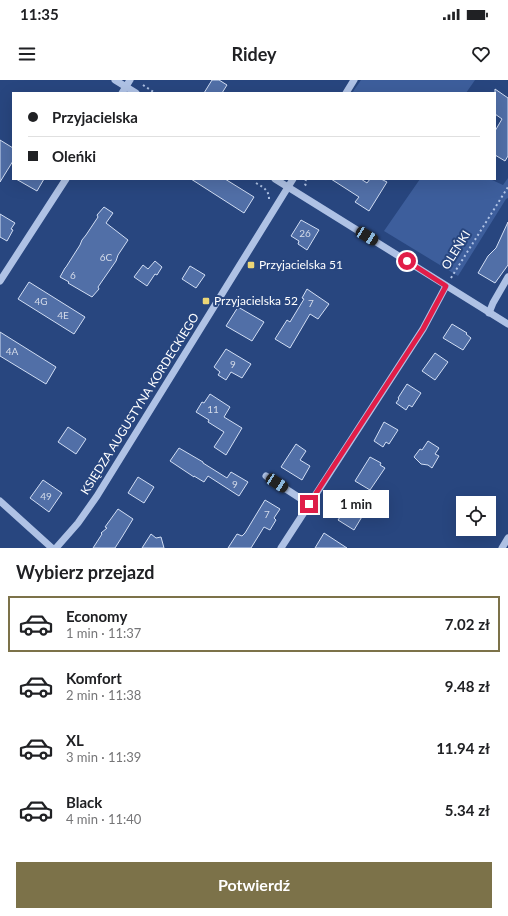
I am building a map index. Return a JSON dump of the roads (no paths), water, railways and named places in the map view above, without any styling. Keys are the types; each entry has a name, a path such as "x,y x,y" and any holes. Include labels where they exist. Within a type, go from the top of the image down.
{"street":[{"path":"116,80 135,92"},
{"path":"347,92 354,80"},
{"path":"0,281 65,180"},
{"path":"277,180 508,324"},
{"name":"KSIĘDZA AUGUSTYNA KORDECKIEGO","path":"56,548 78,523 97,496 292,180"},
{"path":"489,313 508,276"},
{"name":"OLEŃKI","path":"281,548 423,329 446,286"},
{"path":"266,476 309,504"},
{"path":"0,501 52,548"},
{"path":"502,548 508,538"}],"place":[{"name":"Przyjacielska 51","path":"251,265"},
{"name":"Przyjacielska 52","path":"206,301"}]}
